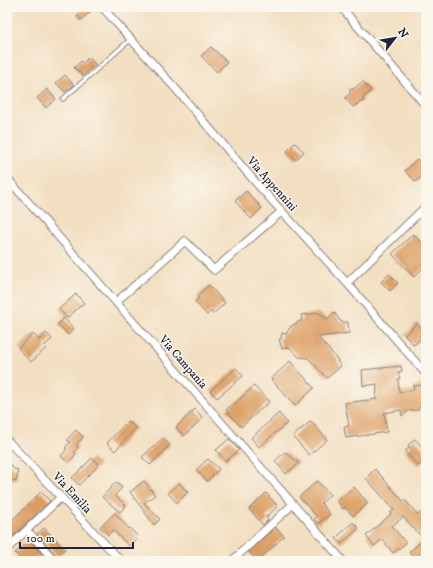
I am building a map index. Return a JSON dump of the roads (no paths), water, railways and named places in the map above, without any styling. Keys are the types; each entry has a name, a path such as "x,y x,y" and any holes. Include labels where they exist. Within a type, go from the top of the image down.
{"street":[{"name":"Via Appennini","path":"102,7 281,212 347,283 426,374"},
{"path":"341,7 426,106"},
{"name":"Via Campania","path":"7,178 343,561"},
{"path":"347,283 426,206"},
{"path":"116,302 185,241 214,270 281,212"},
{"name":"Via Emilia","path":"7,440 121,561"},
{"path":"7,549 61,498"},
{"path":"232,561 293,504"},
{"path":"26,530 55,561"}],"lane":[{"path":"63,99 131,39"}]}
